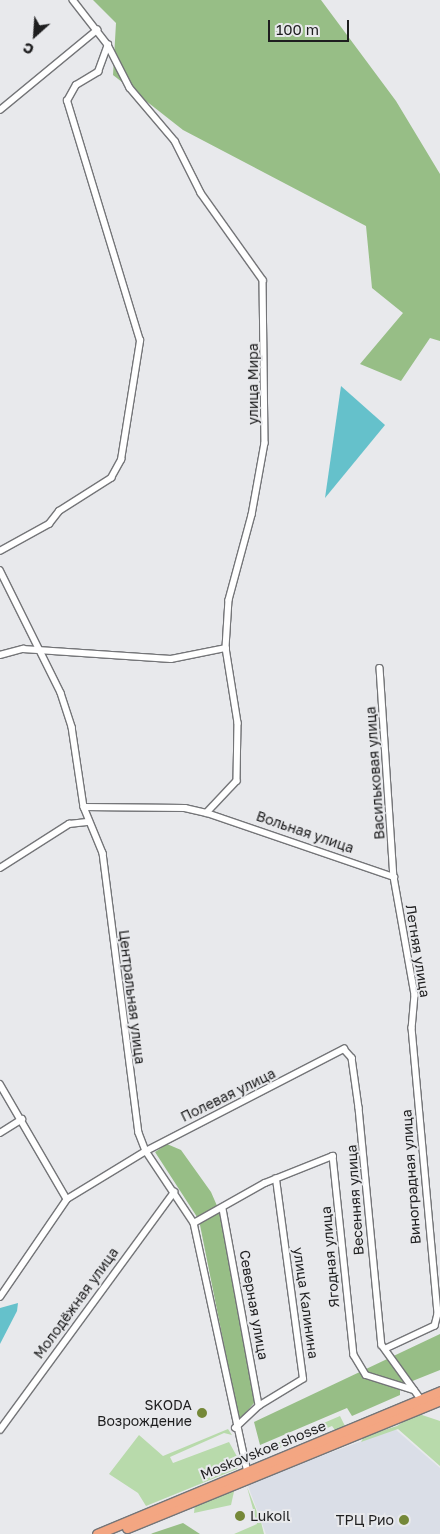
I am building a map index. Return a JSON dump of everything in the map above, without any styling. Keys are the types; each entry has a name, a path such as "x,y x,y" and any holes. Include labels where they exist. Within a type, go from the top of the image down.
{"main road":[{"name":"Moskovskoe shosse","path":"113,1534 249,1474 419,1395 440,1391"},
{"name":"Moskovskoe shosse","path":"97,1534 440,1400"}],"street":[{"name":"улица Мира","path":"73,0 108,45 130,88 175,141 201,193 263,280 265,443 252,515 229,600 226,648 238,724 236,784 207,813"},
{"path":"0,110 97,30"},
{"path":"0,551 49,524 59,511 111,478 121,460 140,341 67,101 70,90 98,72 108,45"},
{"name":"Центральная улица","path":"0,570 41,652 72,727 84,807 103,853 123,1036 146,1151 194,1223 235,1428 249,1474"},
{"path":"0,656 23,649 41,652 171,659 226,648"},
{"name":"Васильковая улица","path":"380,668 394,877"},
{"name":"Вольная улица","path":"84,807 185,808 207,813 394,877"},
{"path":"0,868 69,824 89,822"},
{"name":"Летняя улица","path":"394,877 415,995 412,1028"},
{"name":"Виноградная улица","path":"386,1349 436,1323 412,1028"},
{"name":"Полевая улица","path":"67,1200 146,1151 346,1049"},
{"name":"Весенняя улица","path":"346,1049 352,1058 359,1108 377,1309 386,1349"},
{"path":"0,1084 22,1119 67,1200 0,1297"},
{"path":"0,1134 22,1119"},
{"name":"Ягодная улица","path":"276,1179 333,1156 354,1355 366,1375 419,1395"},
{"path":"194,1223 276,1179"},
{"name":"улица Калинина","path":"260,1406 303,1379 276,1179"},
{"name":"Молодёжная улица","path":"0,1430 174,1192"},
{"name":"Северная улица","path":"223,1209 260,1406"},
{"path":"386,1349 419,1395"},
{"path":"235,1428 260,1406"}],"shaded area":[{"path":"395,1429 440,1468 440,1534 266,1534 247,1483"}],"green space":[{"path":"93,0 321,0 396,101 440,174 440,341 430,338 401,381 360,364 403,313 372,288 366,226 183,130 113,75 116,23"},
{"path":"167,1144 181,1150 211,1192 221,1215 255,1402 239,1420 199,1220 155,1152"},
{"path":"440,1334 440,1370 400,1386 400,1395 352,1416 347,1408 260,1445 254,1422"},
{"path":"416,1413 440,1421 440,1466 398,1429 361,1442 364,1436 397,1426"},
{"path":"340,1416 345,1426 335,1430 332,1426 251,1460 249,1455"},
{"path":"228,1429 232,1435 224,1433 170,1457 173,1463 229,1442 240,1462 237,1469 146,1506 138,1493 109,1474 139,1435 163,1456"},
{"path":"235,1487 231,1505 194,1513 195,1504"},
{"path":"247,1487 264,1534 234,1534 257,1524"},
{"path":"183,1523 200,1534 151,1534 153,1533"}],"water":[{"path":"341,386 385,425 325,498"},
{"path":"18,1303 17,1311 0,1344 0,1308"}],"place":[{"name":"SKODA Возрождение","path":"202,1413"},
{"name":"Lukoil","path":"240,1516"},
{"name":"ТРЦ Рио","path":"404,1520"}]}
